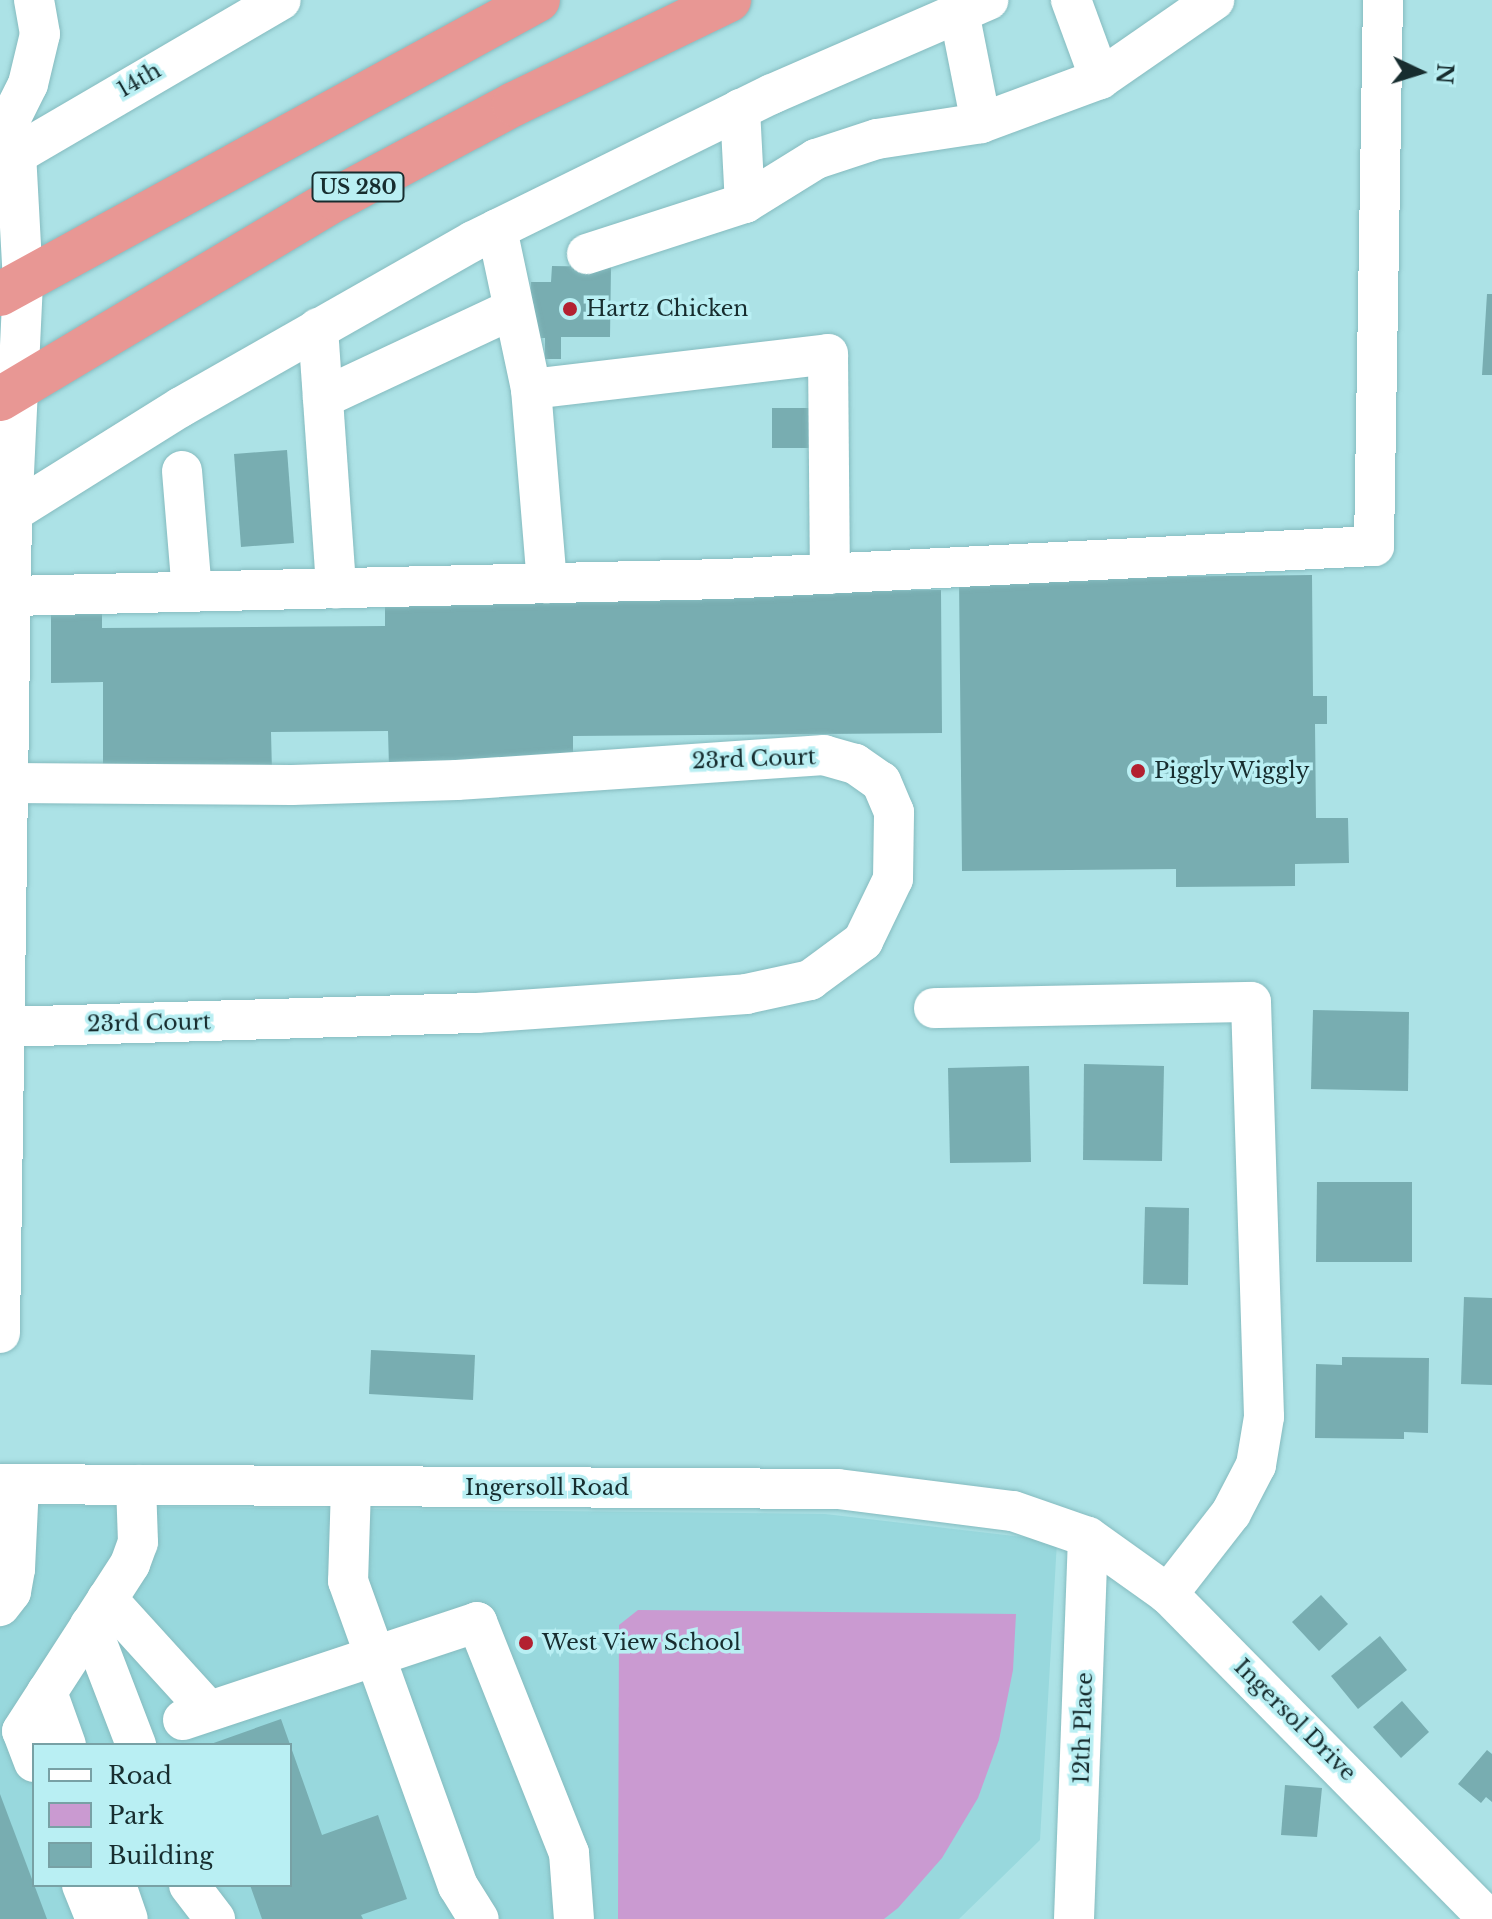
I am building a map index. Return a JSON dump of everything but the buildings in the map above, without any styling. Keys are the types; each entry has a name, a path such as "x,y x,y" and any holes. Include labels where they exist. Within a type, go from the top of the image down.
{"highway":[{"path":"11,288 538,0"},
{"name":"US 280","path":"10,393 336,199 514,104 729,0"}],"street":[{"path":"0,1333 4,852 9,783 12,596 6,516 11,288 5,143 28,84 40,34 34,0"},
{"name":"14th","path":"5,143 281,0"},
{"path":"1071,0 1100,79"},
{"path":"587,254 745,203 816,159 877,139 981,123 1100,79 1214,0"},
{"path":"12,596 830,574 1374,546 1383,0"},
{"path":"6,516 318,328 497,229 740,109 973,6 981,123"},
{"path":"740,109 745,203"},
{"path":"497,229 531,389 547,583"},
{"path":"323,398 513,309"},
{"path":"318,328 336,588"},
{"path":"531,389 828,354 830,574"},
{"path":"182,471 192,592"},
{"name":"23rd Court","path":"3,1027 477,1013 746,994 810,980 863,941 893,879 894,812 881,782 855,764 824,755 442,781 9,783"},
{"path":"934,1008 1251,1002 1264,1417 1256,1465 1237,1501 1168,1594"},
{"path":"0,1606 11,1592 8,1572 10,1484"},
{"name":"Ingersoll Road","path":"10,1484 838,1489 1013,1511 1088,1537"},
{"path":"32,1757 22,1731 99,1612 138,1542 136,1485"},
{"path":"351,1487 348,1581 469,1902"},
{"name":"Ingersol Drive","path":"1088,1537 1168,1594 1488,1919"},
{"name":"12th Place","path":"1074,1919 1088,1537"},
{"path":"99,1612 196,1715 376,1652 477,1622 569,1853 574,1919"},
{"path":"99,1612 135,1743"},
{"path":"47,1692 65,1743"},
{"path":"83,1887 96,1919"},
{"path":"117,1887 128,1919"}],"shaded area":[{"name":"West View School","path":"0,1505 825,1514 1057,1541 1040,1840 959,1919 0,1919"}],"green space":[{"path":"638,1610 1016,1614 1013,1670 999,1740 978,1798 942,1858 898,1908 884,1919 618,1919 619,1625"}],"place":[{"name":"Hartz Chicken","path":"570,309"},
{"name":"Piggly Wiggly","path":"1138,771"},
{"name":"West View School","path":"526,1643"}]}
